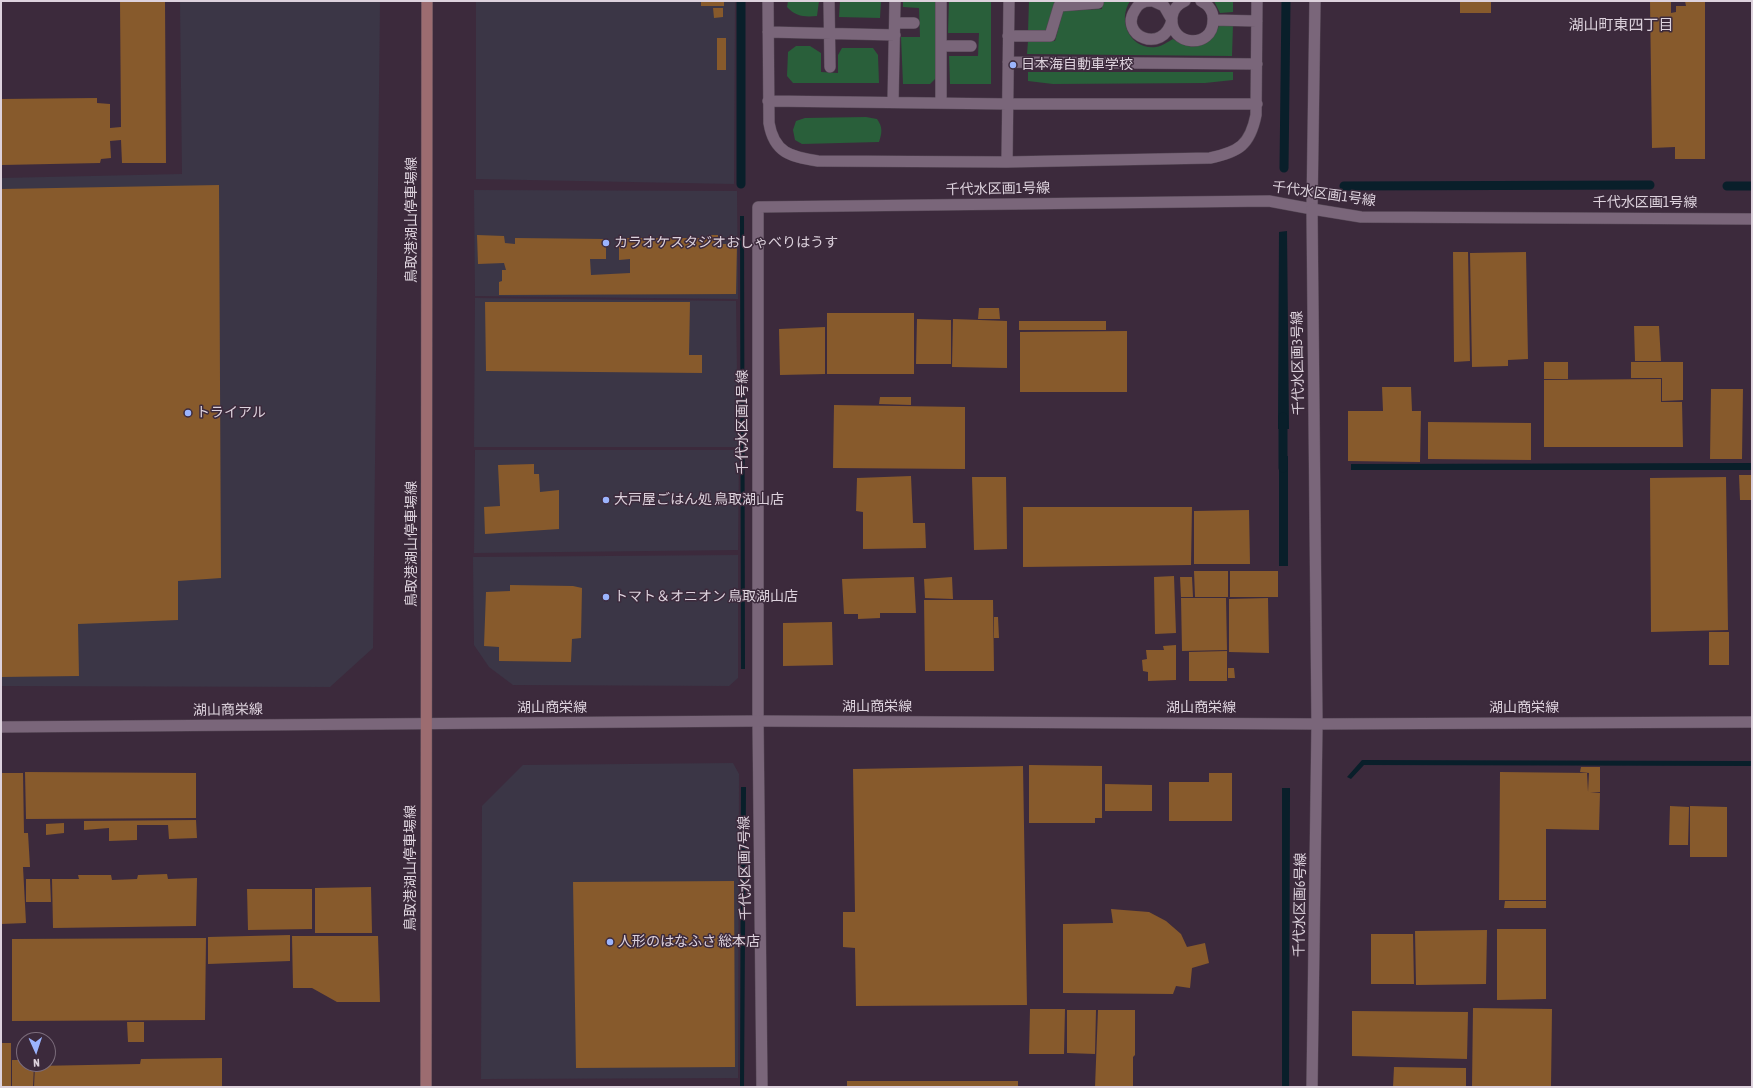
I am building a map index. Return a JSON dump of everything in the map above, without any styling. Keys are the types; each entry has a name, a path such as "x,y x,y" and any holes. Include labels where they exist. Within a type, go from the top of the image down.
{"main road":[{"name":"鳥取港湖山停車場線","path":"426,1087 427,1"}],"street":[{"path":"768,1 768,101 771,135 777,145 786,153 800,158 818,161 1007,162 1210,158 1230,154 1242,146 1254,126 1257,64 1257,1"},
{"path":"829,1 830,67"},
{"path":"893,102 895,1"},
{"path":"941,1 941,103"},
{"path":"1007,162 1009,1"},
{"path":"1008,36 1050,36 1059,6 1098,3 1098,1"},
{"path":"1152,1 1164,6 1172,20 1168,30 1158,38 1146,39 1140,36 1132,26 1132,14 1141,4 1152,1"},
{"path":"1185,1 1175,8 1172,14 1172,27 1181,38 1188,41 1202,39 1211,29 1213,20 1211,9 1201,1"},
{"name":"千代水区画3号線","path":"1315,1 1312,209 1317,724"},
{"path":"1213,20 1257,21"},
{"path":"895,23 914,23"},
{"path":"768,32 895,35"},
{"path":"941,46 971,46"},
{"path":"1008,62 1257,64"},
{"path":"768,101 1008,104 1256,104"},
{"name":"千代水区画1号線","path":"758,722 758,207 1269,201 1361,217 1752,219"},
{"name":"湖山商栄線","path":"1,727 758,722 1317,724 1752,722"},
{"name":"千代水区画7号線","path":"758,722 762,1087"},
{"name":"千代水区画6号線","path":"1312,1087 1317,724"}],"shaded area":[{"name":"トライアル","path":"180,1 380,1 373,648 330,687 1,686 1,178 182,174"},
{"path":"476,1 735,1 734,184 476,179"},
{"name":"カラオケスタジオおしゃべりはうす","path":"474,190 737,191 738,299 475,296"},
{"path":"475,298 736,301 738,447 474,447"},
{"name":"大戸屋ごはん処 鳥取湖山店","path":"475,450 739,450 738,550 474,553"},
{"name":"トマト＆オニオン 鳥取湖山店","path":"738,555 738,678 729,686 513,685 489,667 474,645 473,557"},
{"name":"人形のはなふさ 総本店","path":"733,763 739,774 738,1078 481,1079 482,806 523,765"}],"green space":[{"path":"788,1 819,1 817,16 797,15 787,7"},
{"path":"840,1 881,1 880,18 839,17"},
{"path":"903,1 937,1 937,77 930,84 903,84 901,37 920,37 919,8 903,7"},
{"path":"949,1 991,1 991,84 950,84 949,56 978,56 979,33 948,33"},
{"path":"1029,1 1067,1 1056,2 1045,32 1028,32"},
{"path":"1102,1 1130,1 1126,9 1125,17 1128,33 1139,44 1147,47 1163,45 1173,39 1188,46 1201,45 1211,37 1220,24 1233,25 1232,56 1027,54 1028,41 1055,41 1063,11 1102,9"},
{"path":"1214,1 1233,1 1233,12 1220,13"},
{"path":"796,46 810,46 821,53 821,72 838,73 838,55 842,48 873,48 878,55 879,83 793,83 787,76 788,52"},
{"path":"1028,72 1233,72 1233,80 1205,83 1053,84 1028,81"},
{"path":"866,117 877,119 879,122 881,136 879,142 802,144 795,140 793,130 796,121 805,118"}],"water":[{"path":"740,216 744,216 745,669 741,669"},
{"path":"1287,231 1289,429 1278,429 1279,232"},
{"path":"1288,456 1288,566 1279,566 1279,457"},
{"path":"1752,463 1752,470 1351,470 1351,464"},
{"path":"1362,760 1752,761 1752,766 1364,765 1351,779 1347,777"},
{"path":"741,787 746,787 744,1087 740,1087"},
{"path":"1282,788 1290,788 1289,1087 1282,1087"}],"building":[{"path":"120,1 165,1 166,163 122,163 121,140 110,141 111,158 101,159 100,163 2,165 1,99 97,98 97,103 110,104 110,128 121,127"},
{"path":"701,1 724,1 724,6 701,6"},
{"path":"1460,1 1491,1 1491,13 1460,13"},
{"path":"1650,1 1671,1 1671,13 1676,12 1676,6 1686,6 1685,1 1705,1 1705,159 1675,159 1675,147 1652,148"},
{"path":"713,8 723,8 723,17 714,18"},
{"path":"717,38 726,38 726,70 717,70"},
{"path":"219,185 221,578 178,581 178,620 78,624 79,676 1,677 1,189"},
{"path":"477,235 504,236 505,243 515,244 515,238 606,239 606,259 590,259 591,275 630,273 630,259 619,260 619,238 708,238 708,235 718,235 718,244 737,244 736,294 499,295 499,282 502,281 502,270 506,270 504,263 478,264"},
{"path":"1453,252 1468,252 1470,361 1454,362"},
{"path":"1526,252 1528,359 1508,360 1508,366 1472,367 1470,253"},
{"path":"485,302 690,302 689,355 702,355 702,373 486,371"},
{"path":"979,308 999,308 1000,319 978,319"},
{"path":"827,313 914,313 914,374 827,374"},
{"path":"917,319 951,320 951,364 916,364"},
{"path":"953,319 1007,321 1007,368 952,367"},
{"path":"1019,321 1106,321 1106,330 1019,330"},
{"path":"1634,326 1659,326 1661,361 1635,361"},
{"path":"825,327 825,374 780,375 779,329"},
{"path":"1127,331 1127,392 1020,392 1020,332"},
{"path":"1544,362 1568,362 1568,379 1544,379"},
{"path":"1631,362 1683,362 1683,400 1662,401 1662,378 1631,378"},
{"path":"1661,379 1661,402 1682,402 1683,447 1544,447 1544,380"},
{"path":"1382,387 1411,387 1412,411 1421,411 1420,462 1348,461 1348,411 1383,411"},
{"path":"1711,389 1743,389 1742,459 1710,459"},
{"path":"880,397 911,397 911,405 879,404"},
{"path":"834,405 965,407 965,469 833,468"},
{"path":"1428,422 1531,423 1531,460 1428,459"},
{"path":"534,464 534,474 539,474 540,492 559,490 559,529 485,534 484,507 500,506 498,465"},
{"path":"1739,475 1752,475 1752,500 1740,500"},
{"path":"911,476 913,523 925,523 926,548 863,549 863,512 856,511 857,478"},
{"path":"972,477 1006,477 1007,549 974,550"},
{"path":"1726,477 1728,630 1651,632 1650,478"},
{"path":"1023,507 1192,507 1191,565 1023,567"},
{"path":"1249,510 1250,564 1194,564 1194,511"},
{"path":"1194,571 1228,571 1228,597 1195,597"},
{"path":"1230,571 1278,571 1278,597 1230,597"},
{"path":"1174,576 1176,633 1155,634 1154,577"},
{"path":"914,577 916,613 880,613 880,618 858,619 858,614 844,614 842,579"},
{"path":"952,577 953,599 925,598 924,579"},
{"path":"1180,577 1192,577 1193,597 1181,597"},
{"path":"510,585 573,586 582,588 581,638 572,639 571,662 499,661 499,647 484,646 486,592 510,591"},
{"path":"1181,598 1226,598 1227,650 1182,651"},
{"path":"1268,598 1269,653 1229,652 1229,599"},
{"path":"924,600 993,600 994,671 925,671"},
{"path":"994,617 998,617 999,638 994,638"},
{"path":"832,622 833,665 783,666 783,623"},
{"path":"1709,632 1729,632 1729,665 1709,665"},
{"path":"1176,645 1176,680 1148,681 1148,672 1143,671 1142,660 1147,659 1146,650 1164,650 1163,646"},
{"path":"1227,651 1227,681 1189,681 1189,652"},
{"path":"1228,668 1234,668 1235,678 1228,678"},
{"path":"1029,765 1102,766 1102,818 1095,818 1095,823 1029,823"},
{"path":"1023,766 1027,1005 856,1006 855,948 843,947 843,912 855,912 853,769"},
{"path":"1581,767 1600,767 1600,792 1590,793 1600,793 1599,830 1546,829 1546,900 1499,900 1500,772 1587,773 1588,792 1589,773 1580,772"},
{"path":"25,772 196,773 196,818 26,819"},
{"path":"1,773 23,773 24,833 28,833 30,867 23,867 26,923 1,924"},
{"path":"1209,773 1232,773 1232,821 1169,821 1169,782 1209,782"},
{"path":"1105,784 1152,785 1152,811 1105,811"},
{"path":"1670,806 1689,807 1688,845 1669,845"},
{"path":"1690,806 1727,807 1727,857 1690,857"},
{"path":"196,820 197,838 169,839 168,825 137,825 137,840 109,841 109,828 84,830 84,821"},
{"path":"64,823 64,833 46,835 46,824"},
{"path":"167,874 168,879 197,878 196,926 53,928 52,879 79,879 78,875 111,875 112,880 137,879 138,875"},
{"path":"26,879 50,879 51,902 26,902"},
{"path":"734,881 735,1067 576,1068 573,882"},
{"path":"371,887 372,933 315,933 315,888"},
{"path":"247,889 312,889 312,929 248,930"},
{"path":"1505,901 1546,901 1546,908 1504,908"},
{"path":"1111,909 1149,912 1166,921 1181,934 1187,947 1205,943 1209,963 1192,968 1190,988 1176,986 1173,994 1063,993 1063,924 1113,923"},
{"path":"1497,929 1546,929 1546,999 1497,1000"},
{"path":"1487,930 1486,984 1416,985 1415,931"},
{"path":"1371,934 1413,934 1414,984 1371,984"},
{"path":"290,935 290,961 208,964 208,937"},
{"path":"292,936 378,936 380,1002 337,1002 312,988 293,988"},
{"path":"206,938 205,1020 12,1021 12,939"},
{"path":"1473,1008 1552,1009 1551,1087 1472,1087"},
{"path":"1030,1009 1065,1009 1064,1054 1029,1054"},
{"path":"1067,1010 1096,1010 1095,1054 1067,1053"},
{"path":"1098,1010 1135,1010 1133,1087 1095,1087"},
{"path":"1352,1011 1468,1012 1467,1059 1352,1056"},
{"path":"127,1022 144,1022 144,1042 128,1042"},
{"path":"1,1043 11,1043 11,1087 1,1087"},
{"path":"222,1058 222,1087 34,1087 35,1072 56,1072 56,1066 140,1064 141,1059"},
{"path":"12,1060 16,1060 16,1072 34,1072 33,1087 12,1087"},
{"path":"1394,1067 1466,1068 1466,1087 1393,1087"},
{"path":"847,1081 1018,1081 1018,1087 847,1087"}],"waterway":[{"path":"741,1 741,184"},
{"path":"1284,168 1286,1"},
{"path":"1344,186 1650,185"},
{"path":"1727,186 1752,186"},
{"path":"1283,417 1283,468"}],"place":[{"name":"日本海自動車学校","path":"1013,65"},
{"name":"カラオケスタジオおしゃべりはうす","path":"606,243"},
{"name":"トライアル","path":"188,413"},
{"name":"大戸屋ごはん処 鳥取湖山店","path":"606,500"},
{"name":"トマト＆オニオン 鳥取湖山店","path":"606,597"},
{"name":"人形のはなふさ 総本店","path":"610,942"}],"district":[{"name":"湖山町東四丁目","path":"1621,25"}]}
